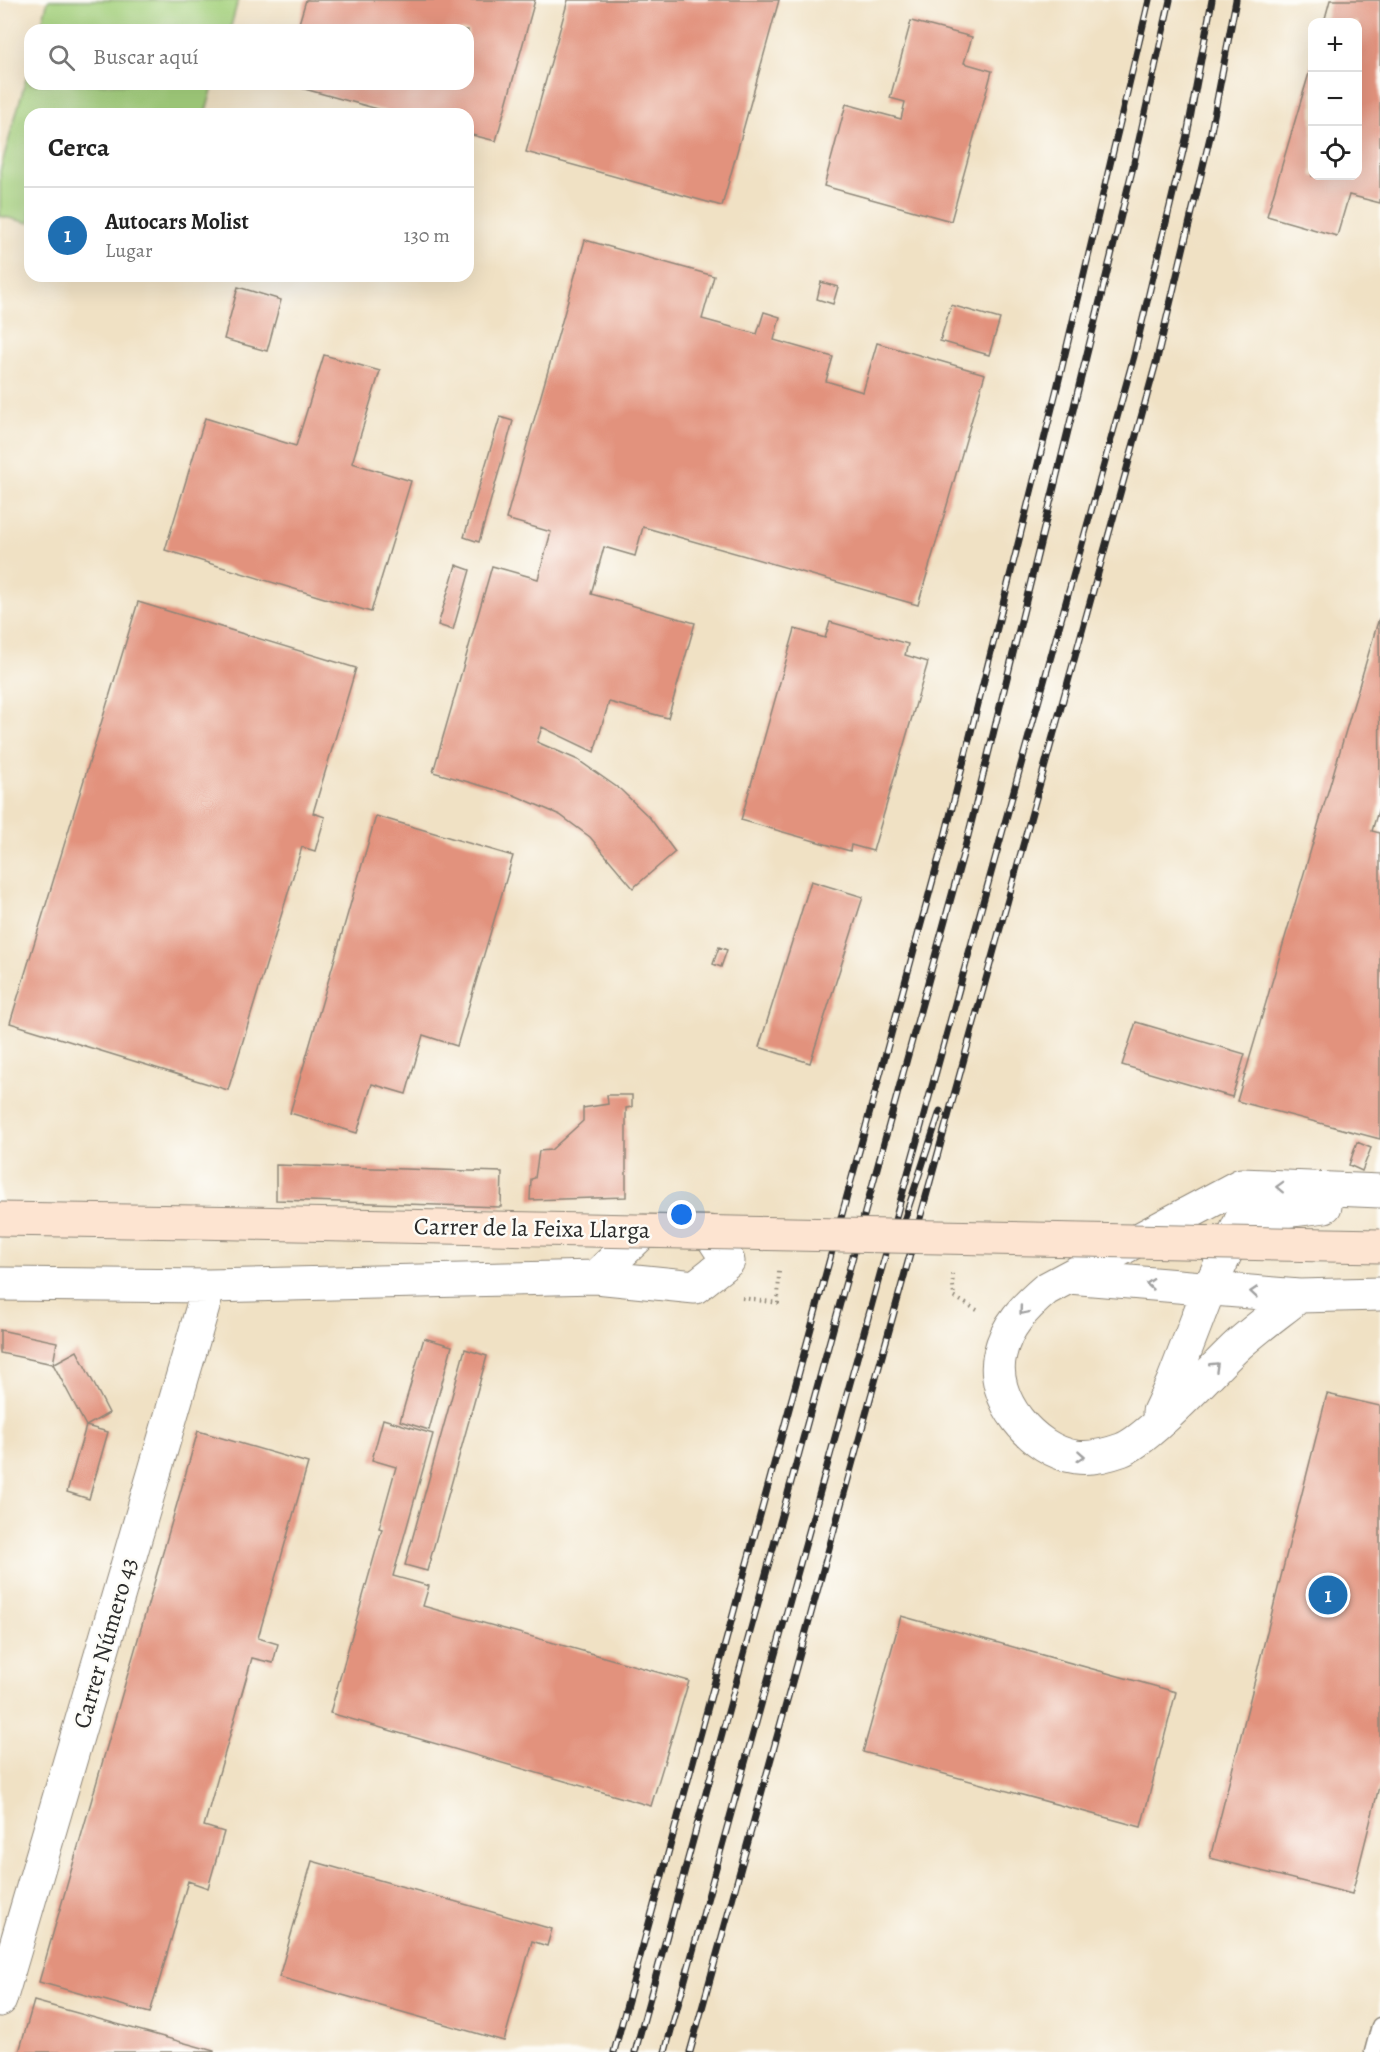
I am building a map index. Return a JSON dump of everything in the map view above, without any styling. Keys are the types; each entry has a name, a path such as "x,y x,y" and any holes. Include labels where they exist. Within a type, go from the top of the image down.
{"main road":[{"name":"Carrer de la Feixa Llarga","path":"0,1219 1380,1246"}],"street":[{"path":"1299,1296 1240,1342 1143,1435 1124,1449 1100,1456 1076,1457 1055,1450 1037,1440 1018,1419 1006,1400 998,1377 999,1355 1009,1329 1025,1307 1046,1289 1241,1185 1380,1191"},
{"path":"1143,1435 1164,1404 1209,1289 1243,1216 1309,1206 1380,1205"},
{"name":"Carrer de la Feixa Llarga","path":"0,1284 209,1286 596,1277"},
{"path":"1069,1277 1299,1296 1380,1294"},
{"name":"Carrer Número 43","path":"0,2000 209,1286"}],"lane":[{"path":"1373,2052 1380,2026"}],"path":[{"path":"778,1303 779,1267"},
{"path":"951,1267 954,1297"}],"green space":[{"path":"48,0 238,0 232,24 42,24"},
{"path":"24,86 24,90 212,90 207,108 24,108 24,222 0,216 0,171"}],"building":[{"path":"306,0 535,0 496,141 474,136 474,108 374,108 308,90 474,90 474,24 299,24"},
{"path":"568,0 779,0 722,206 526,152"},
{"path":"1330,0 1380,0 1380,203 1349,195 1337,236 1267,216 1308,77 1308,180 1362,180 1362,18 1325,18"},
{"path":"911,21 972,37 964,63 992,71 951,221 824,186 846,104 901,119 905,102 890,98"},
{"path":"585,240 714,276 702,319 757,334 764,312 780,317 774,340 833,357 826,381 863,392 877,343 985,374 918,605 643,527 635,556 604,547 591,594 695,623 668,718 609,702 594,752 542,727 537,742 578,760 621,790 650,818 675,852 633,888 590,837 560,815 514,795 433,772 492,566 538,579 551,532 506,519"},
{"path":"821,282 838,287 833,304 817,299"},
{"path":"238,287 281,300 267,351 224,339"},
{"path":"951,305 1000,319 989,355 940,341"},
{"path":"324,355 380,371 352,463 411,481 371,612 165,550 205,418 296,446"},
{"path":"500,417 513,421 479,542 464,537"},
{"path":"456,565 470,570 453,630 438,625"},
{"path":"138,602 356,668 313,813 325,817 315,851 302,847 228,1090 10,1023"},
{"path":"1379,618 1380,804 1372,831 1380,833 1380,1139 1237,1101"},
{"path":"830,622 908,644 905,655 928,662 873,851 851,845 850,851 741,820 795,629 825,638"},
{"path":"376,816 513,856 457,1046 423,1035 406,1094 372,1084 357,1133 290,1113"},
{"path":"811,881 863,897 810,1063 759,1047"},
{"path":"719,947 727,950 721,967 713,964"},
{"path":"1136,1022 1245,1054 1232,1097 1122,1065"},
{"path":"607,1095 632,1095 632,1107 626,1108 626,1197 530,1200 531,1179 535,1178 539,1151 551,1150 583,1121 583,1108 608,1104"},
{"path":"1357,1142 1371,1148 1362,1171 1349,1165"},
{"path":"276,1165 502,1172 501,1207 276,1200"},
{"path":"0,1330 57,1342 53,1364 0,1353"},
{"path":"424,1338 452,1346 429,1430 400,1421"},
{"path":"465,1349 487,1356 427,1571 405,1565"},
{"path":"77,1351 109,1413 86,1426 53,1364"},
{"path":"1327,1394 1380,1406 1380,1783 1352,1894 1210,1858"},
{"path":"383,1419 433,1434 393,1576 429,1586 423,1606 689,1681 651,1806 330,1713 382,1529 379,1528 396,1467 372,1460"},
{"path":"86,1426 108,1432 89,1499 67,1492"},
{"path":"198,1431 308,1463 258,1638 278,1644 273,1663 252,1658 204,1826 224,1832 208,1888 188,1881 150,2013 39,1982"},
{"path":"901,1616 1176,1692 1141,1827 863,1752"},
{"path":"312,1861 552,1929 547,1946 532,1941 504,2041 279,1977"},
{"path":"34,2001 214,2051 214,2052 19,2052"}],"railway":[{"path":"614,2052 946,832 1057,388 1149,0"},
{"path":"635,2052 968,836 1133,167 1170,0"},
{"path":"665,2052 1134,356 1187,135 1212,0"},
{"path":"690,2052 1156,363 1210,137 1236,0"},
{"path":"899,1236 940,1111"}],"place":[{"name":"Autocars Molist","path":"1328,1595"}]}
